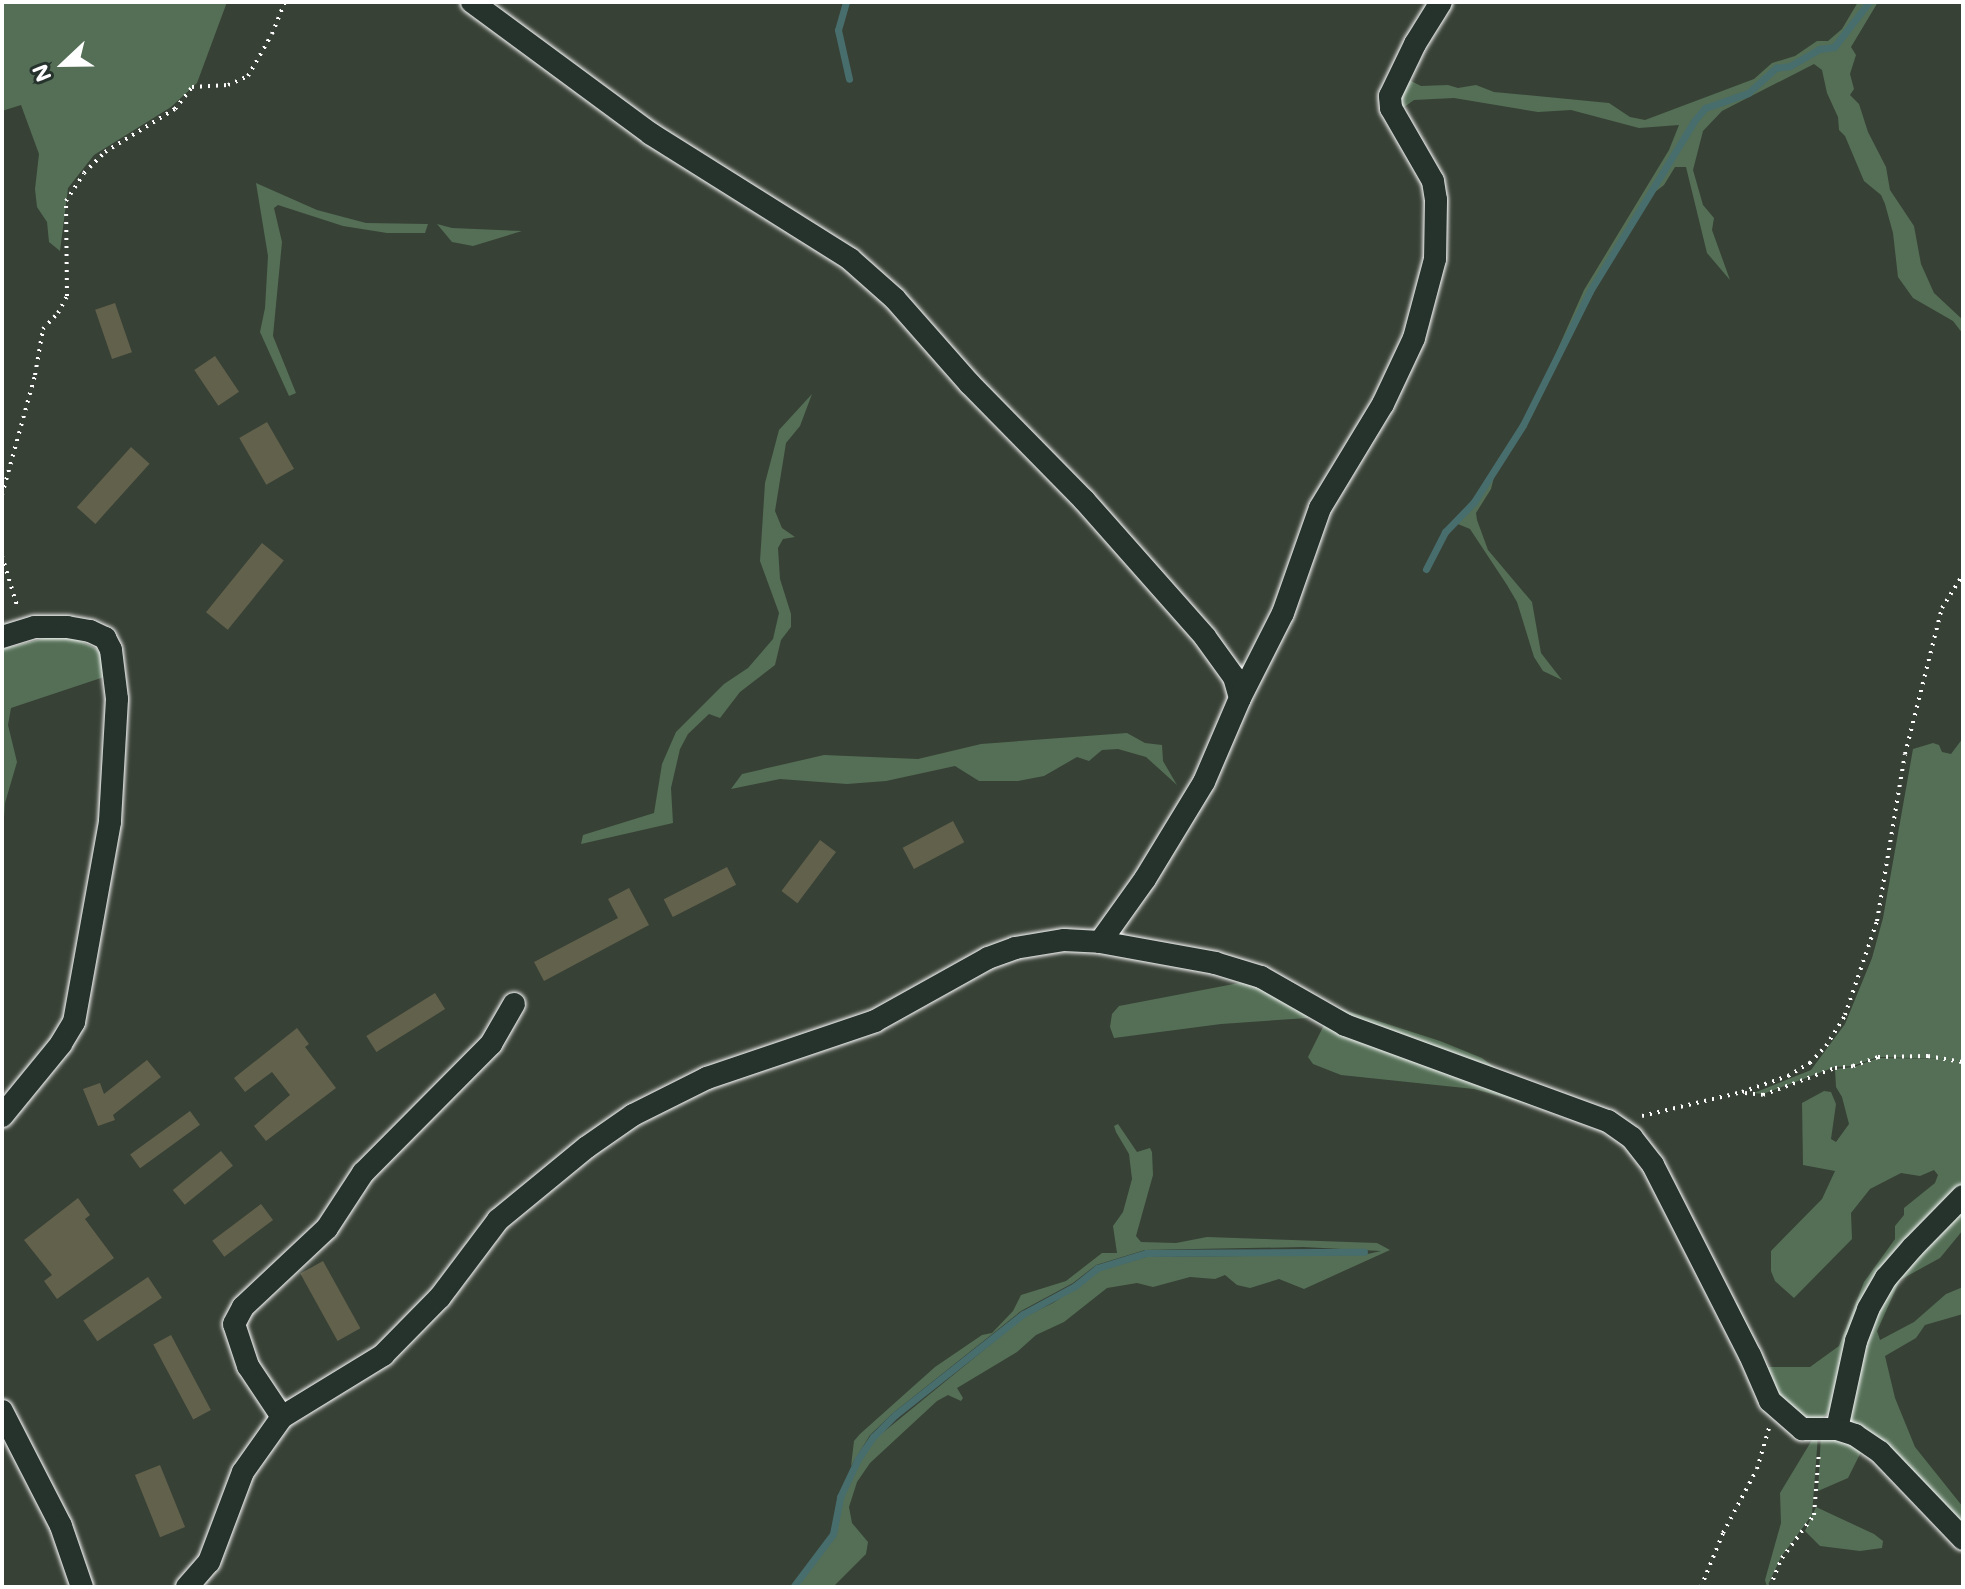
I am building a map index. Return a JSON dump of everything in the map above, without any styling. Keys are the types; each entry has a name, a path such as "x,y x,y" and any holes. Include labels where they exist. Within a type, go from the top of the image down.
{"street":[{"path":"472,2 651,134 850,259 895,299 970,384 1084,500 1205,637 1234,677 1240,698"},
{"path":"1100,942 1116,924 1183,821 1283,613 1320,508 1398,375 1427,298 1435,259 1433,181 1391,108 1390,96 1415,44 1441,2"},
{"path":"2,637 24,630 67,627 90,631 105,638 115,675 116,736 110,822 74,1022 61,1044 2,1116"},
{"path":"187,1587 209,1562 243,1472 282,1417 383,1355 440,1297 498,1220 633,1115 707,1078 875,1021 933,985 1015,948 1064,940 1100,942 1215,963 1261,977 1357,1030 1608,1121 1632,1138 1653,1165 1750,1355 1770,1401 1802,1429 1855,1435 1880,1452 1963,1539"},
{"path":"282,1417 248,1366 234,1324 243,1307 327,1228 363,1173 491,1044 514,1004"},
{"path":"1828,1430 1868,1309 1886,1278 1963,1196"},
{"path":"2,1411 61,1526 82,1587"}],"path":[{"path":"2,495 35,375 43,329 67,296 66,201 84,173 105,152 175,109 192,87 228,85 248,76 272,34 285,2"},
{"path":"2,556 24,630"},
{"path":"1608,1121 1742,1092 1788,1076 1810,1063 1826,1046 1845,1015 1877,921 1905,754 1942,608 1963,574"},
{"path":"1742,1092 1763,1095 1835,1068 1853,1066 1878,1057 1928,1056 1963,1062"},
{"path":"1701,1587 1723,1533 1757,1469 1769,1433 1770,1401"},
{"path":"1770,1587 1782,1558 1814,1515 1828,1430"}],"green space":[{"path":"2,2 227,2 197,83 171,107 94,155 68,188 60,251 49,242 47,222 37,207 35,189 39,154 21,105 2,111"},
{"path":"1858,2 1868,2 1834,46 1819,48 1789,64 1775,67 1748,92 1705,107 1693,120 1589,290 1548,371 1584,290 1669,150 1679,125 1639,128 1571,110 1538,112 1454,98 1414,100 1400,110 1398,94 1405,78 1421,86 1448,85 1458,88 1476,85 1494,92 1609,103 1630,117 1645,120 1754,79 1772,63 1795,56 1817,41 1828,41 1842,29"},
{"path":"1871,2 1878,2 1851,47 1856,55 1850,74 1854,89 1850,95 1859,104 1868,132 1886,167 1890,190 1914,226 1921,264 1934,293 1963,320 1963,334 1953,321 1913,298 1898,277 1893,233 1885,204 1881,195 1864,181 1845,136 1839,130 1838,117 1827,93 1822,70 1814,64 1722,111 1703,131 1693,170 1703,205 1714,218 1712,230 1730,280 1707,253 1686,167 1675,167 1664,185 1646,199 1706,108 1749,94 1776,69 1790,67 1820,50 1835,48"},
{"path":"256,183 317,210 366,223 428,224 425,233 387,233 343,226 278,205 274,208 282,242 273,336 296,393 289,396 260,332 265,308 268,256"},
{"path":"437,224 452,228 522,231 473,246 452,242"},
{"path":"812,394 800,426 786,443 775,511 782,528 795,537 783,539 778,548 780,579 791,614 791,627 781,640 775,665 740,692 720,718 709,714 688,734 680,749 671,788 673,823 581,844 583,835 654,813 662,764 676,732 724,684 748,668 773,639 779,613 760,561 765,483 779,430"},
{"path":"1496,469 1491,489 1476,513 1477,520 1488,550 1532,602 1541,653 1562,680 1543,671 1534,657 1517,602 1507,585 1470,529 1453,522 1466,514"},
{"path":"49,637 76,639 97,649 110,675 11,708 8,725 17,762 5,803 2,848 2,649"},
{"path":"1127,733 1145,743 1162,745 1163,761 1177,785 1146,757 1118,749 1102,750 1089,761 1077,757 1044,776 1018,781 979,781 955,766 886,781 847,784 780,779 731,789 742,774 824,755 918,759 981,744"},
{"path":"1963,738 1963,1061 1959,1062 1963,1063 1963,1190 1884,1272 1832,1411 1813,1424 1789,1412 1726,1299 1737,1303 1768,1367 1810,1367 1839,1346 1864,1282 1895,1239 1895,1226 1904,1215 1904,1208 1935,1183 1938,1175 1934,1170 1920,1176 1901,1173 1870,1189 1851,1213 1852,1239 1794,1298 1775,1281 1771,1271 1771,1251 1822,1199 1835,1171 1803,1165 1802,1103 1824,1091 1831,1092 1836,1104 1831,1139 1836,1142 1849,1124 1836,1087 1835,1069 1854,1067 1878,1058 1949,1059 1878,1057 1853,1066 1835,1067 1763,1094 1754,1093 1811,1070 1845,1024 1872,958 1883,918 1913,749 1933,743 1939,745 1942,752 1951,754"},
{"path":"1260,979 1314,1012 1307,1018 1221,1024 1114,1038 1110,1027 1112,1014 1119,1006"},
{"path":"1313,1000 1440,1041 1482,1058 1514,1082 1351,1021"},
{"path":"1327,1019 1606,1124 1634,1152 1613,1136 1571,1117 1474,1089 1341,1075 1313,1064 1308,1057"},
{"path":"1118,1124 1137,1152 1150,1148 1152,1152 1153,1175 1136,1236 1141,1242 1176,1243 1207,1237 1377,1243 1390,1250 1304,1289 1279,1279 1250,1288 1237,1285 1225,1275 1215,1279 1190,1277 1153,1287 1137,1283 1107,1288 1064,1322 1036,1335 1017,1352 957,1388 963,1398 961,1401 948,1395 937,1401 870,1463 857,1482 849,1507 852,1523 868,1542 866,1554 833,1587 797,1587 836,1536 843,1498 875,1439 1024,1317 1053,1303 1099,1271 1146,1257 1363,1255 1381,1251 1303,1247 1145,1250 1096,1265 1073,1283 1021,1311 893,1413 870,1435 851,1466 854,1441 860,1434 935,1367 982,1335 992,1333 1013,1311 1021,1295 1066,1281 1102,1253 1117,1253 1113,1226 1123,1212 1132,1179 1129,1154 1114,1126"},
{"path":"1963,1201 1963,1230 1940,1258 1900,1280 1877,1331 1880,1340 1914,1322 1946,1294 1963,1287 1963,1314 1925,1325 1916,1338 1885,1356 1895,1398 1915,1447 1963,1507 1963,1535 1841,1427 1871,1311"},
{"path":"1821,1434 1864,1446 1848,1478 1818,1491"},
{"path":"1815,1435 1818,1435 1812,1515 1781,1557 1767,1587 1765,1580 1781,1523 1780,1493"},
{"path":"1816,1507 1874,1534 1883,1541 1882,1548 1860,1551 1820,1546 1805,1531"}],"building":[{"path":"115,303 132,352 112,359 95,310"},
{"path":"215,356 239,392 218,406 194,370"},
{"path":"267,422 294,469 266,485 239,438"},
{"path":"131,447 150,464 95,524 77,507"},
{"path":"262,543 284,561 228,630 206,612"},
{"path":"953,821 964,842 914,869 903,848"},
{"path":"820,840 836,852 797,903 781,891"},
{"path":"727,867 736,885 673,917 664,899"},
{"path":"629,888 649,925 544,981 534,962 618,918 608,899"},
{"path":"435,993 445,1009 376,1052 366,1036"},
{"path":"297,1028 309,1044 305,1047 336,1088 266,1141 254,1126 290,1095 272,1072 245,1092 234,1078"},
{"path":"147,1060 161,1077 113,1115 115,1120 98,1126 83,1089 100,1083 104,1094"},
{"path":"190,1111 200,1125 140,1168 130,1154"},
{"path":"221,1151 233,1166 185,1205 173,1190"},
{"path":"78,1198 90,1215 85,1219 114,1258 57,1299 44,1281 52,1275 24,1240"},
{"path":"261,1204 273,1220 224,1257 212,1241"},
{"path":"323,1261 360,1328 338,1341 300,1274"},
{"path":"148,1277 162,1298 97,1341 83,1321"},
{"path":"171,1335 211,1410 193,1419 153,1344"},
{"path":"160,1465 185,1527 160,1537 135,1475"}],"waterway":[{"path":"846,2 838,30 849,79"},
{"path":"1426,569 1445,532 1474,502 1523,425 1590,291 1694,121 1705,108 1748,93 1776,68 1790,66 1819,49 1834,47 1869,2"},
{"path":"793,1587 833,1534 840,1497 858,1459 873,1437 895,1415 1023,1314 1075,1286 1097,1268 1146,1253 1364,1252"}]}
